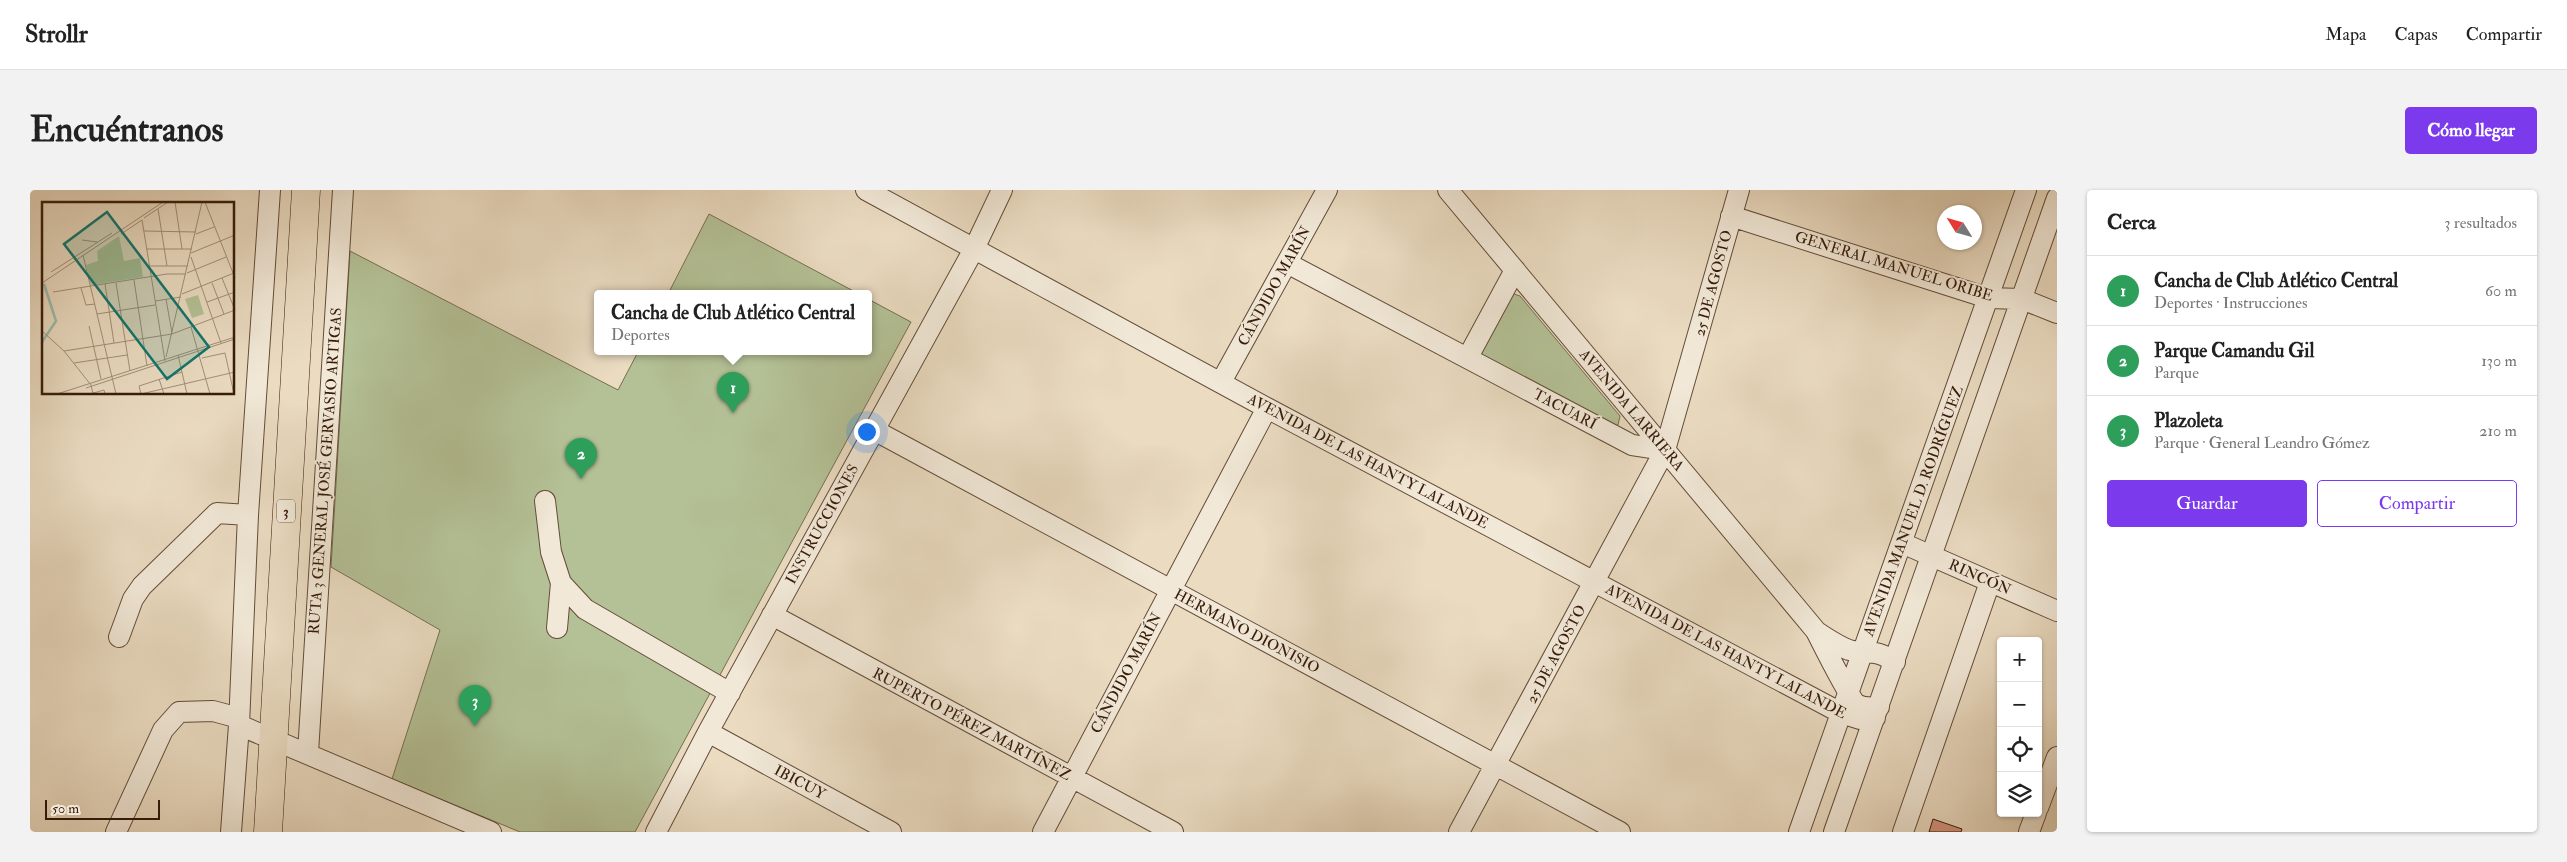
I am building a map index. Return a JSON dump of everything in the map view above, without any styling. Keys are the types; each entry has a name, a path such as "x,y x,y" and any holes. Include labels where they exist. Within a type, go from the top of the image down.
{"highway":[{"name":"3","path":"268,832 306,190"}],"street":[{"path":"231,832 239,722 248,515 270,190"},
{"name":"RUTA 3 GENERAL JOSÉ GERVASIO ARTIGAS","path":"308,753 343,190"},
{"name":"AVENIDA DE LAS HANTY LALANDE","path":"866,190 1267,408 1841,713 1860,719 1877,713"},
{"name":"INSTRUCCIONES","path":"656,832 708,732 974,249 1002,190"},
{"name":"CÁNDIDO MARÍN","path":"1221,382 1327,190"},
{"name":"AVENIDA LARRIERA","path":"1448,190 1816,631 1839,671 1848,694"},
{"name":"25 DE AGOSTO","path":"1459,832 1665,450 1739,190"},
{"name":"AVENIDA MANUEL D. RODRÍGUEZ","path":"1799,832 2026,190"},
{"name":"AVENIDA MANUEL D. RODRÍGUEZ","path":"1834,832 2057,198"},
{"name":"GENERAL MANUEL ORIBE","path":"1731,216 1988,298 2022,299 2057,313"},
{"name":"TACUARÍ","path":"1287,263 1632,445 1665,450"},
{"path":"1468,357 1515,270"},
{"name":"CÁNDIDO MARÍN","path":"1043,832 1267,408"},
{"name":"HERMANO DIONISIO","path":"874,430 1620,832"},
{"path":"545,500 551,552 561,583 557,628"},
{"path":"119,637 132,599 142,586 217,513 248,515"},
{"name":"RINCÓN","path":"1902,543 2057,611"},
{"path":"1903,832 1990,582"},
{"path":"561,583 585,609 730,693"},
{"name":"RUPERTO PÉREZ MARTÍNEZ","path":"772,615 1173,832"},
{"name":"AVENIDA LARRIERA","path":"1816,631 1834,643 1862,653 1873,651 1894,662"},
{"path":"1848,694 1856,704 1877,713"},
{"path":"116,832 163,730 179,712 213,711 490,832"},
{"name":"IBICUY","path":"708,732 891,832"},
{"path":"2042,797 2057,757"},
{"path":"2029,832 2035,817"}],"green space":[{"path":"709,214 852,290 670,290"},
{"path":"350,251 618,390 636,355 872,355 872,301 911,322 635,832 520,832 392,779 440,630 331,567"},
{"path":"1514,294 1520,296 1620,416 1618,425 1614,426 1481,355 1482,347 1509,297"}],"building":[{"path":"1933,819 1962,829 1961,832 1929,832"}],"place":[{"name":"Cancha de Club Atlético Central","path":"733,413"},
{"name":"Parque Camandu Gil","path":"581,479"},
{"name":"Plazoleta","path":"475,726"}]}
